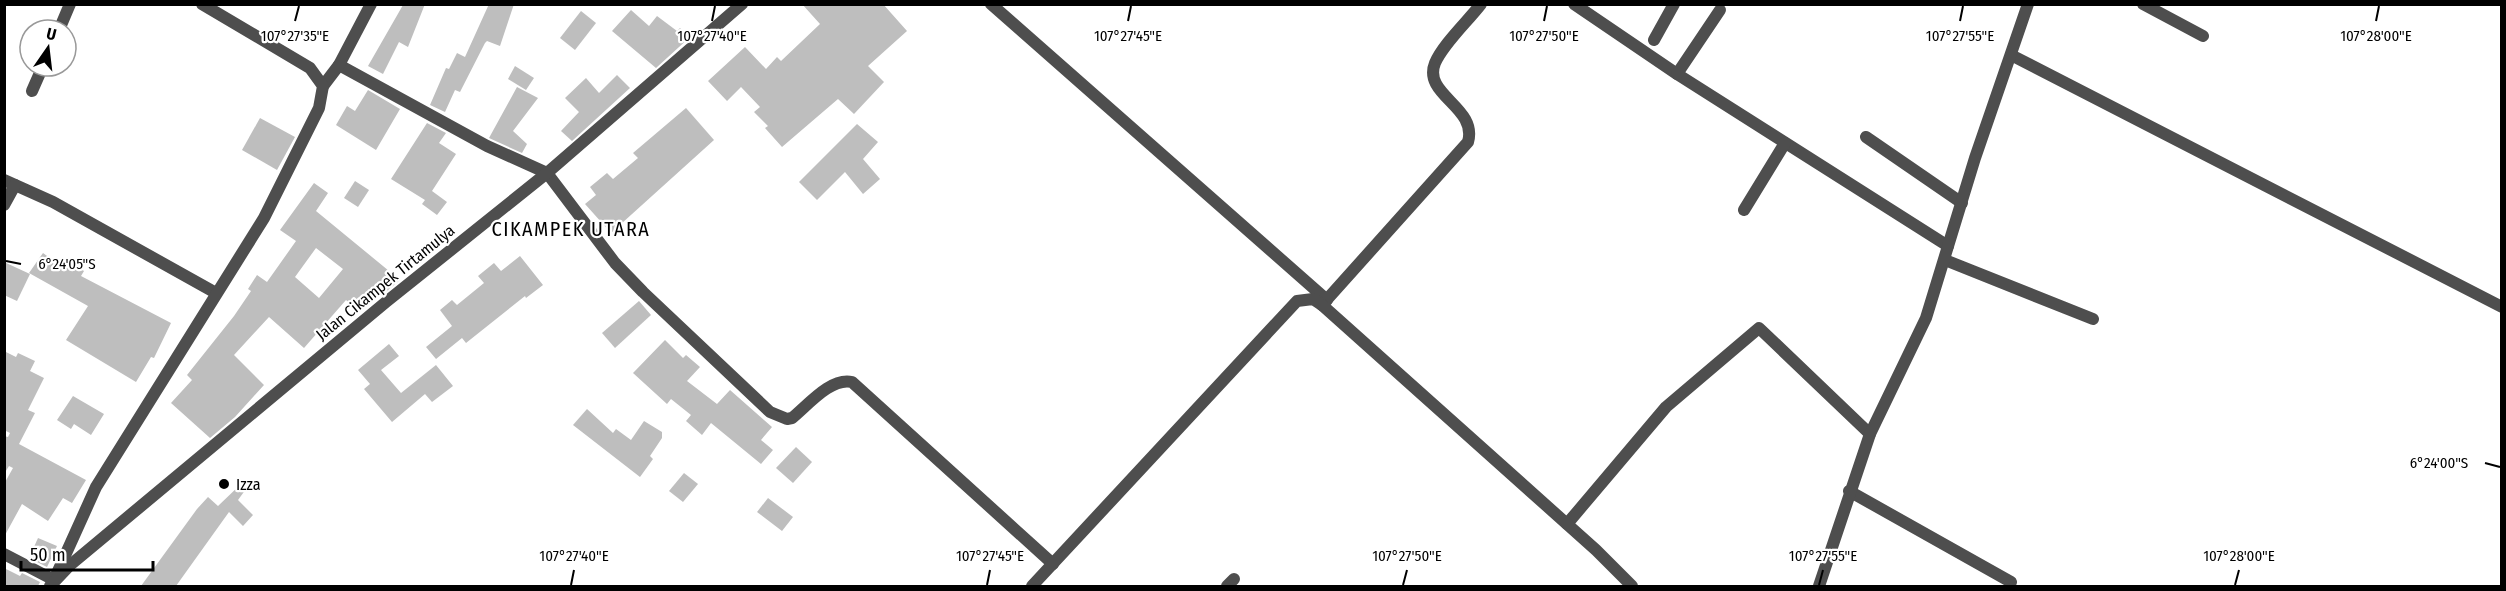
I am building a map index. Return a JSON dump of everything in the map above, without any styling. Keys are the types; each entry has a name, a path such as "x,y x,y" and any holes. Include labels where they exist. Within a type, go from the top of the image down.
{"street":[{"path":"64,18 70,4"},
{"path":"202,4 310,68 323,86"},
{"path":"4,554 52,583 96,487 264,218 320,108 323,86 339,65 371,4"},
{"name":"Jalan Cikampek Tirtamulya","path":"52,583 386,302 547,173 742,4"},
{"path":"991,4 1325,302 1632,586"},
{"path":"1325,302 1468,142 1470,134 1467,120 1437,85 1433,72 1440,55 1481,4"},
{"path":"1574,4 1677,74 1948,246"},
{"path":"1654,40 1674,4"},
{"path":"1819,586 1870,434 1926,318 2028,4"},
{"path":"2143,4 2203,36"},
{"path":"1677,74 1720,10"},
{"path":"2011,54 2502,308"},
{"path":"339,65 487,146 547,173 615,263 690,338 770,412 786,419 792,418 833,384 843,380 852,382 1053,564"},
{"path":"32,91 38,78"},
{"path":"1866,137 1962,203"},
{"path":"1744,210 1785,143"},
{"path":"4,205 10,183 110,232 216,293"},
{"path":"1945,260 2093,320"},
{"path":"1032,586 1297,301 1313,299 1325,302"},
{"path":"1567,524 1666,407 1759,328 1870,434"},
{"path":"1849,491 2011,582"}],"building":[{"path":"425,4 408,47 399,42 383,74 368,66 403,5"},
{"path":"489,4 514,4 500,46 487,41 485,43 460,92 455,90 445,112 430,105 446,68 449,69 457,53 465,57"},
{"path":"802,4 883,4 907,31 868,66 884,82 854,114 838,99 782,147 765,128 768,126 754,112 760,107 741,87 727,101 708,81 745,47 766,69 777,57 781,61 820,24"},
{"path":"631,10 649,26 657,16 677,31 680,28 690,37 656,68 612,31"},
{"path":"581,11 596,23 575,50 560,38"},
{"path":"515,66 534,78 526,90 508,79"},
{"path":"617,75 630,88 572,141 561,131 579,112 565,98 586,78 599,93"},
{"path":"517,87 538,98 513,131 527,144 522,153 489,138"},
{"path":"368,90 400,109 376,150 336,125 347,106 355,111"},
{"path":"686,108 714,140 611,233 585,204 596,195 590,187 607,173 613,179 638,158 633,153"},
{"path":"260,118 295,137 277,170 242,150"},
{"path":"427,123 446,133 439,143 456,154 432,191 447,202 437,215 422,204 425,200 391,179"},
{"path":"857,124 878,142 863,159 880,179 863,194 845,172 817,200 799,182"},
{"path":"355,181 369,190 358,207 344,198"},
{"path":"314,183 328,193 316,211 400,280 382,295 375,287 357,309 346,300 304,348 269,317 234,355 264,385 235,417 210,438 171,403 192,380 187,375 234,316 251,291 248,289 257,275 267,282 296,241 280,230","holes":["316,248 343,269 319,298 295,277"]},
{"path":"43,253 62,267 66,260 84,271 81,276 171,323 154,358 151,357 136,382 66,340 88,306 29,273"},
{"path":"520,256 543,285 526,298 525,296 466,343 462,338 436,359 426,347 452,326 440,310 452,300 457,305 484,283 478,276 494,263 501,271"},
{"path":"4,262 30,274 17,301 4,295"},
{"path":"639,301 651,315 615,348 602,333"},
{"path":"665,340 683,358 686,355 700,367 687,381 717,404 730,390 772,427 761,440 773,450 761,464 711,423 702,435 686,421 691,415 671,399 667,404 633,373"},
{"path":"389,344 399,356 381,370 401,393 436,365 453,386 432,402 425,394 392,422 364,389 370,384 358,370"},
{"path":"4,351 16,357 18,353 35,361 30,371 44,378 28,410 35,413 19,444 86,480 72,503 63,498 48,521 22,504 4,537 4,484 13,468 9,466 4,474 4,436 8,437 10,433 4,430"},
{"path":"73,396 104,414 91,435 74,424 71,429 57,420"},
{"path":"587,409 613,433 616,429 631,440 644,421 662,432 662,438 650,456 653,459 640,477 573,425"},
{"path":"796,447 812,462 793,483 776,468"},
{"path":"684,473 698,484 683,502 669,491"},
{"path":"241,484 246,489 238,500 253,515 243,526 229,512 176,586 141,586 208,497 218,506"},
{"path":"768,498 793,517 782,531 757,512"},
{"path":"38,538 57,546 47,567 29,558"},
{"path":"4,568 20,576 22,573 40,582 38,586 4,586"}],"place":[{"name":"Izza","path":"224,484"}],"district":[{"name":"CIKAMPEK UTARA","path":"571,229"}]}
